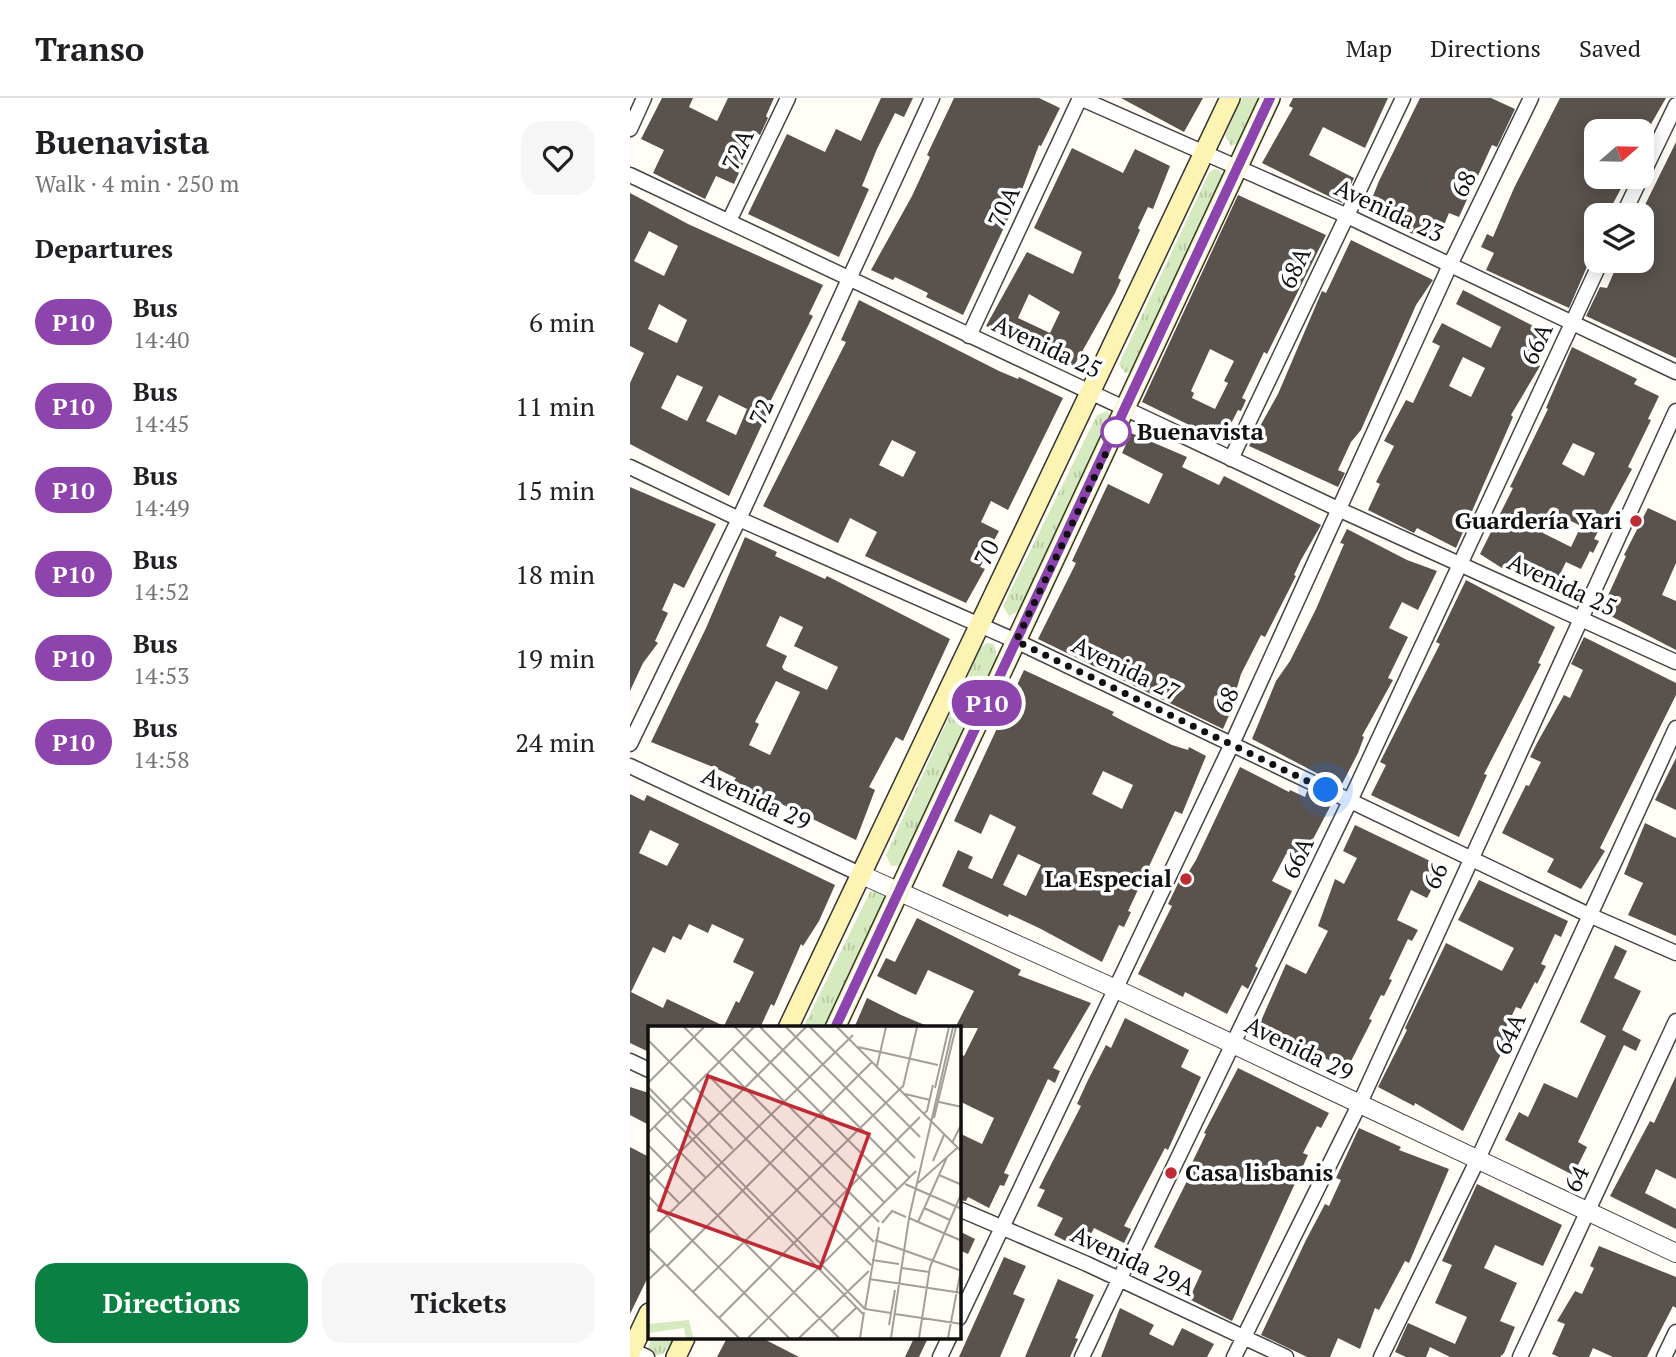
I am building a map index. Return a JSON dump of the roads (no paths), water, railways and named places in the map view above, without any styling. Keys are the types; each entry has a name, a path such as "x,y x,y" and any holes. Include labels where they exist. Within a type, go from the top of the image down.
{"main road":[{"name":"70","path":"789,1026 1230,98"},
{"path":"836,1026 1270,98"},
{"path":"635,1352 648,1317"},
{"path":"676,1357 684,1340"}],"street":[{"path":"630,129 644,98"},
{"name":"72A","path":"729,221 788,98"},
{"name":"72","path":"630,744 739,519 932,98"},
{"name":"Avenida 23","path":"1080,98 1203,155 1345,215 1676,372"},
{"name":"70A","path":"969,336 1080,98"},
{"name":"68A","path":"1231,459 1403,98"},
{"name":"68","path":"961,1314 1231,746 1450,265 1531,98"},
{"path":"1629,203 1676,105"},
{"name":"Avenida 25","path":"630,175 1338,509 1676,662"},
{"name":"66A","path":"1082,1357 1117,1279 1234,1045 1350,802 1595,273"},
{"name":"66","path":"1234,1357 1359,1105 1470,856 1676,411"},
{"name":"Avenida 27","path":"630,467 739,519 1016,641 1231,746 1470,856 1589,915 1676,953"},
{"name":"64A","path":"1381,1357 1477,1161 1676,728"},
{"name":"Avenida 29","path":"630,766 899,894 1116,989 1676,1253"},
{"name":"64","path":"1520,1357 1676,1021"},
{"path":"630,1060 648,1069"},
{"name":"Avenida 29A","path":"961,1210 1286,1357"},
{"path":"1664,1357 1676,1332"},
{"path":"940,1357 948,1340"}],"place":[{"name":"Buenavista","path":"1116,432"},
{"name":"Guardería Yari","path":"1636,521"},
{"name":"La Especial","path":"1186,879"},
{"name":"Casa lisbanis","path":"1171,1173"}]}
